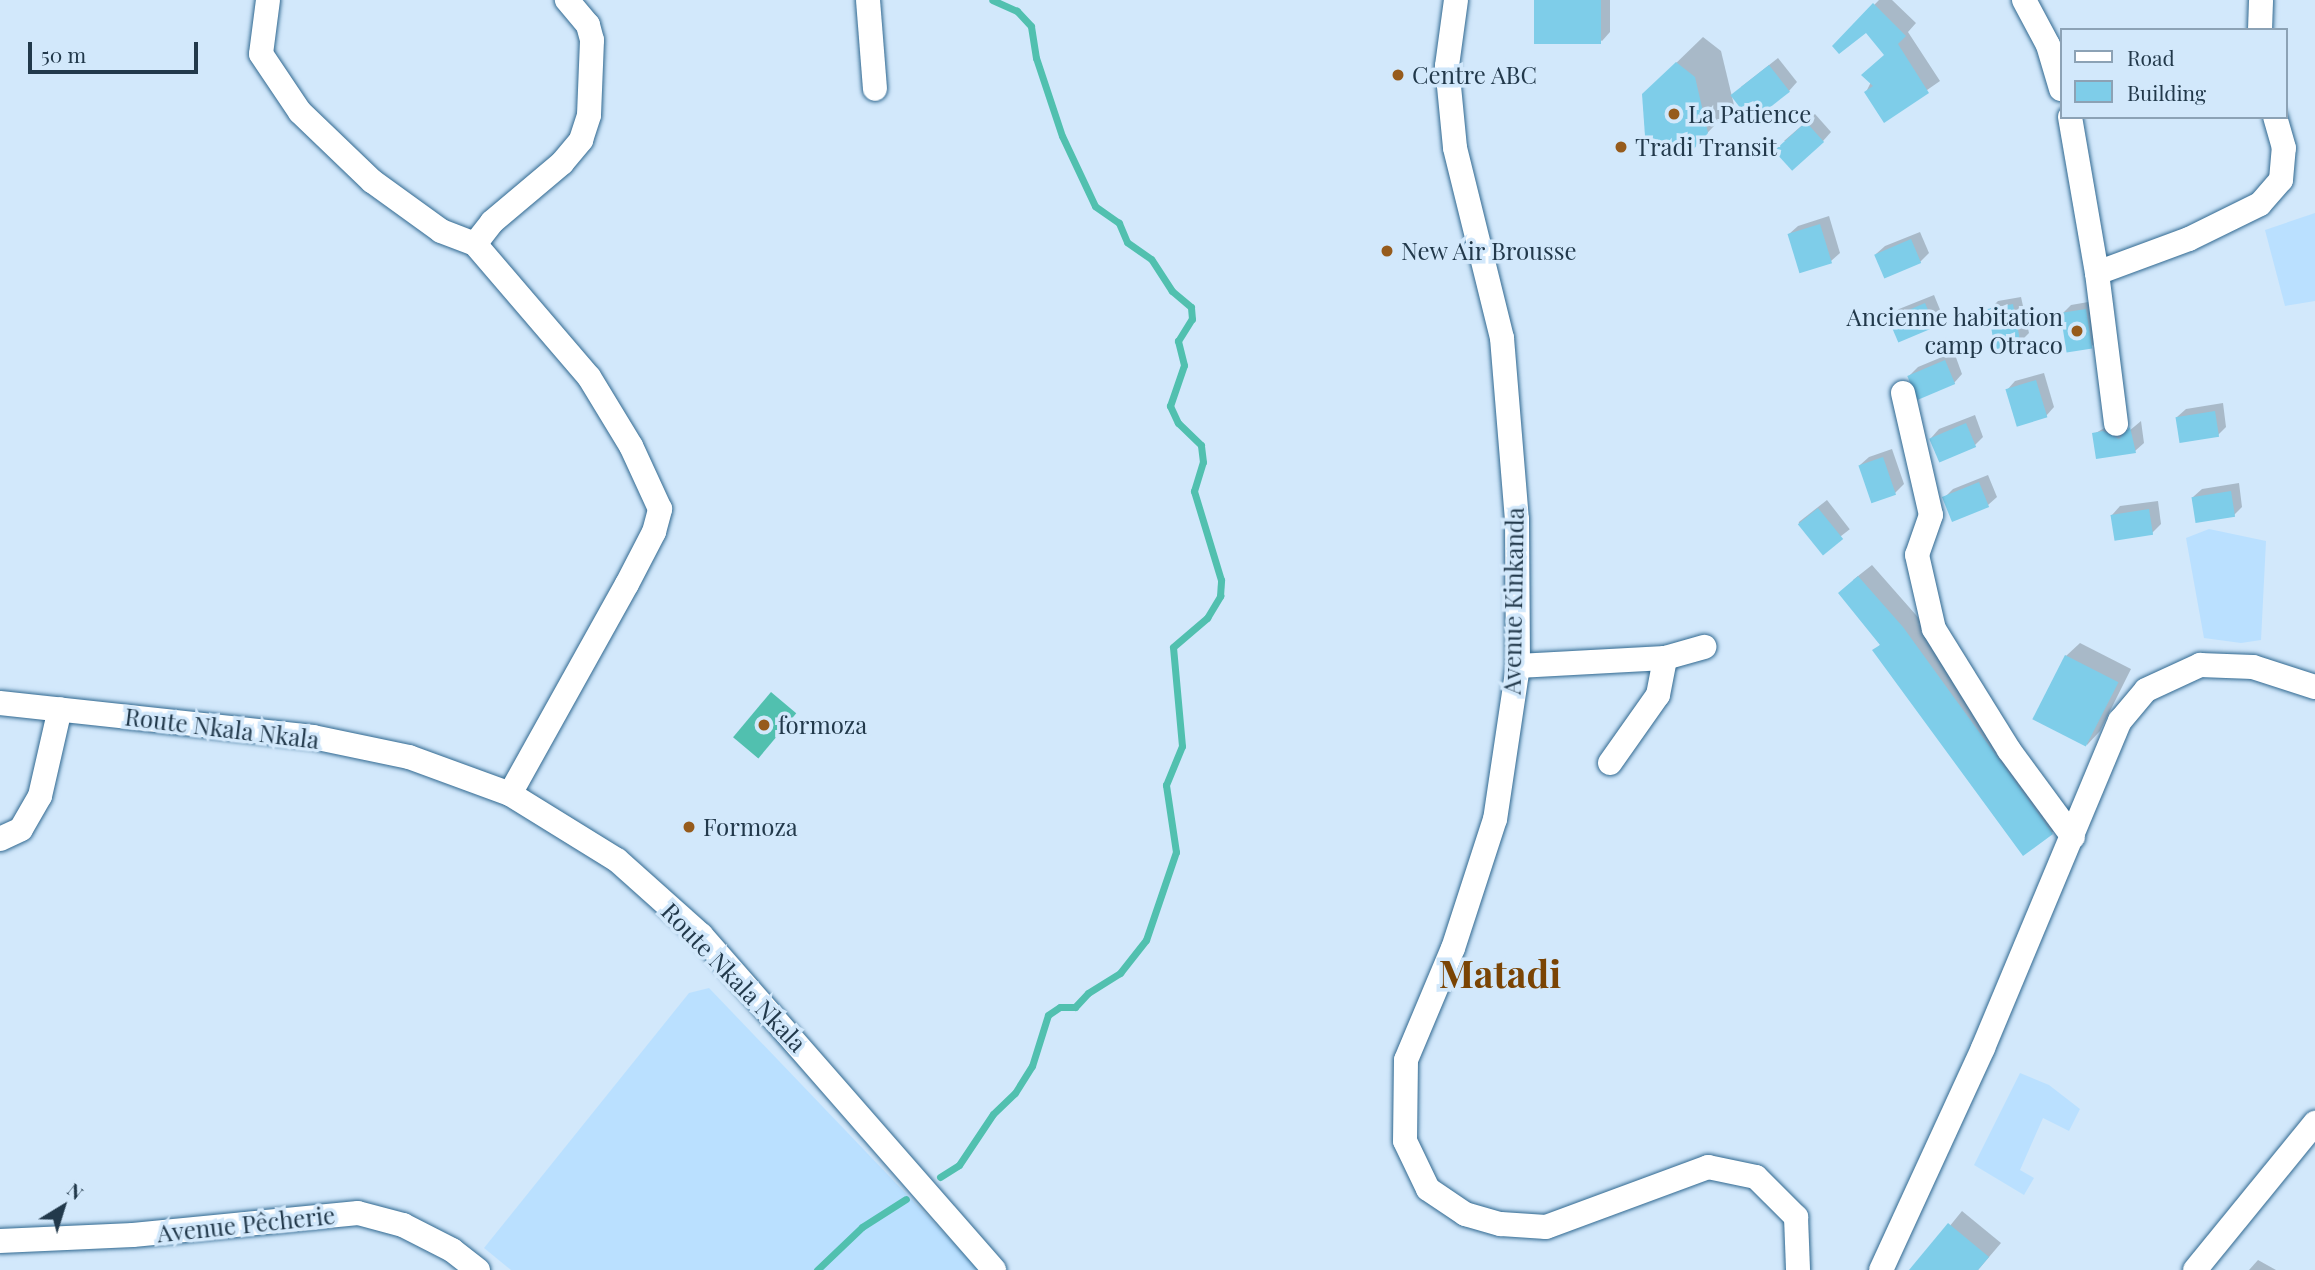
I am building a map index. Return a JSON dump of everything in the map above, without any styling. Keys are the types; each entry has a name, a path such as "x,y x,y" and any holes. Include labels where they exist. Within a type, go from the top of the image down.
{"street":[{"path":"268,0 261,54 300,112 373,181 441,231 475,244 589,377 631,446 660,509 632,573 510,794"},
{"path":"475,244 492,222 562,163 580,140 589,115 592,40 588,25 567,0"},
{"path":"868,0 875,89"},
{"name":"Avenue Kinkanda","path":"1456,0 1447,66 1455,148 1502,338 1517,519 1518,666 1495,819 1453,948 1406,1060 1405,1141 1428,1189 1465,1214 1501,1224 1546,1227 1708,1167 1756,1177 1796,1217 1798,1270"},
{"path":"2024,0 2048,45 2060,86"},
{"path":"2260,28 2261,0"},
{"path":"2070,119 2097,273 2116,424"},
{"path":"2097,273 2189,239 2260,204 2281,180 2284,148 2276,119"},
{"path":"1903,393 1931,515 1917,555 1934,629 2009,750 2073,836"},
{"path":"1518,666 1665,658 1704,647"},
{"path":"1611,763 1658,695 1665,658"},
{"path":"1881,1270 1983,1048 2120,720 2146,690 2200,665 2253,667 2315,687"},
{"name":"Route Nkala Nkala","path":"0,703 313,737 409,757 510,794 617,860 701,935 993,1270"},
{"path":"0,839 21,829 40,796 60,709"},
{"path":"2195,1270 2315,1123"},
{"name":"Avenue Pêcherie","path":"0,1241 133,1235 358,1213 403,1225 452,1250 478,1270"}],"shaded area":[{"path":"2315,213 2315,301 2285,306 2265,230"},
{"path":"2209,529 2266,541 2261,640 2241,643 2204,638 2186,538"},
{"name":"formoza","path":"771,692 796,713 758,758 733,737"},
{"path":"709,988 979,1270 511,1270 484,1248 689,993"},
{"path":"2020,1073 2049,1085 2080,1109 2069,1131 2043,1118 2020,1170 2034,1178 2024,1195 1974,1165"}],"building":[{"path":"1534,0 1601,0 1601,44 1534,44"},
{"path":"1873,3 1906,36 1898,44 1929,93 1884,123 1864,92 1873,86 1861,75 1884,55 1866,33 1839,54 1832,46"},
{"name":"La Patience","path":"1676,62 1695,77 1708,133 1693,150 1645,136 1642,94"},
{"path":"1769,65 1790,92 1751,122 1730,95"},
{"path":"1806,122 1824,142 1792,171 1774,151"},
{"path":"1820,224 1832,263 1799,273 1787,234"},
{"name":"Ancienne habitation camp Otraco","path":"1911,239 1921,263 1884,279 1874,255"},
{"name":"Ancienne habitation camp Otraco","path":"1925,303 1935,327 1898,343 1888,319"},
{"name":"Ancienne habitation camp Otraco","path":"2013,304 2021,344 1995,349 1987,309"},
{"name":"Ancienne habitation camp Otraco","path":"2086,309 2092,349 2067,353 2060,313"},
{"name":"Ancienne habitation camp Otraco","path":"1945,360 1955,384 1917,400 1907,376"},
{"path":"2036,380 2047,417 2017,427 2005,389"},
{"path":"2215,411 2219,437 2180,443 2175,417"},
{"name":"Ancienne habitation camp Otraco","path":"1966,423 1976,447 1939,463 1929,439"},
{"path":"2130,427 2136,453 2096,459 2092,433 2103,431 2119,439"},
{"path":"1883,457 1896,495 1871,503 1858,465"},
{"path":"1979,482 1989,507 1952,522 1942,497"},
{"path":"2231,491 2235,517 2196,523 2191,497"},
{"path":"1818,508 1843,539 1823,555 1798,524"},
{"path":"2149,509 2153,535 2115,541 2110,515"},
{"path":"1858,576 1903,627 2053,834 2023,856 1872,650 1880,645 1838,593"},
{"path":"2065,655 2118,682 2086,746 2032,719"},
{"path":"1948,1223 1989,1257 1978,1270 1909,1270"}],"waterway":[{"path":"940,1177 959,1165 993,1114 1015,1093 1032,1066 1048,1015 1060,1007 1075,1007 1088,993 1120,973 1146,940 1176,852 1166,785 1182,746 1173,647 1207,618 1220,596 1221,580 1194,491 1203,462 1201,445 1178,423 1170,406 1184,365 1178,341 1192,319 1191,307 1172,291 1151,259 1127,242 1119,223 1095,206 1062,136 1036,58 1031,26 1017,11 992,0"},
{"path":"817,1270 862,1227 906,1199"}],"place":[{"name":"Centre ABC","path":"1398,75"},
{"name":"La Patience","path":"1674,114"},
{"name":"Tradi Transit","path":"1621,147"},
{"name":"New Air Brousse","path":"1387,251"},
{"name":"Ancienne habitation camp Otraco","path":"2077,331"},
{"name":"formoza","path":"764,725"},
{"name":"Formoza","path":"689,827"}],"district":[{"name":"Matadi","path":"1500,973"}]}
